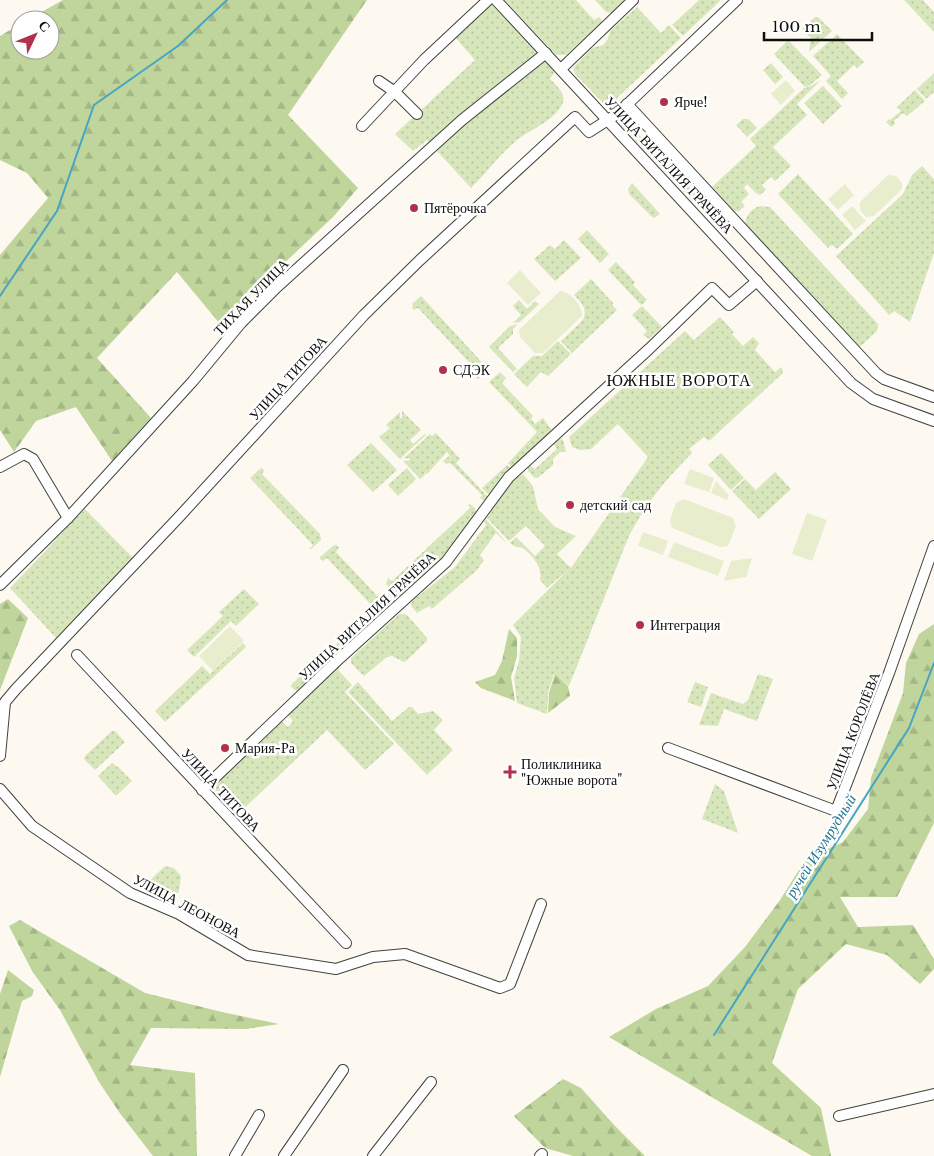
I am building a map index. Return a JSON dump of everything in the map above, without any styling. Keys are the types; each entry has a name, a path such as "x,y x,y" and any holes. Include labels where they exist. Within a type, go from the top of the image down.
{"street":[{"path":"362,126 424,60 488,0"},
{"name":"УЛИЦА ВИТАЛИЯ ГРАЧЁВА","path":"496,0 851,383 873,399 934,421"},
{"path":"561,69 633,0"},
{"path":"608,120 737,0"},
{"name":"ТИХАЯ УЛИЦА","path":"0,585 68,518 186,388 241,323 277,287 462,120 546,54"},
{"path":"379,81 395,92 417,114"},
{"path":"626,104 876,373 884,379 934,397"},
{"name":"УЛИЦА ТИТОВА","path":"0,756 5,702 179,517 364,315 420,260 575,117 589,132 608,120"},
{"name":"УЛИЦА ВИТАЛИЯ ГРАЧЁВА","path":"202,790 340,658 446,562 509,477 650,348 712,288 729,305 757,281"},
{"path":"0,467 24,454 29,456 33,459 68,518"},
{"name":"УЛИЦА КОРОЛЁВА","path":"668,748 836,811 889,674 934,546"},
{"name":"УЛИЦА ТИТОВА","path":"77,655 346,943"},
{"name":"УЛИЦА ЛЕОНОВА","path":"0,789 32,826 130,893 179,914 248,954 336,969 372,957 404,954 500,988 510,984 541,904"},
{"path":"284,1156 343,1070"},
{"path":"373,1156 431,1082"},
{"path":"839,1116 934,1094"},
{"path":"235,1156 259,1115"}],"green space":[{"path":"63,0 367,0 288,115 358,188 333,217 220,324 177,272 97,358 151,418 112,461 76,407 36,421 14,452 0,430 0,255 48,198 27,173 0,160 0,36 10,30 10,60 60,60 60,10 45,10"},
{"path":"505,0 576,0 594,20 600,17 602,22 566,55 556,55"},
{"path":"595,0 625,0 611,13 606,12"},
{"path":"699,0 721,0 683,36 672,25"},
{"path":"904,0 923,0 934,12 934,32"},
{"path":"491,3 551,67 554,73 550,79 561,92 563,100 556,113 546,122 511,145 471,188 427,140 413,151 395,134 475,60 453,35"},
{"path":"637,7 661,33 669,25 681,38 617,98 619,103 617,107 610,110 575,74 573,68 592,48 603,45 608,39 610,31"},
{"path":"815,17 819,18 832,31 809,52 811,38 802,29"},
{"path":"837,34 864,62 857,68 854,65 837,81 848,93 842,99 826,81 831,76 813,56"},
{"path":"788,40 822,75 809,86 805,87 774,54"},
{"path":"771,63 783,77 775,84 763,70"},
{"path":"934,73 934,92 926,99 917,89"},
{"path":"786,80 795,91 781,105 771,94"},
{"path":"821,80 797,104 807,115 773,147 791,166 775,181 771,177 762,185 766,190 760,195 747,184 744,188 749,194 741,202 745,206 739,211 734,211 712,187 756,146 750,139 804,88"},
{"path":"823,86 842,106 823,124 804,103"},
{"path":"915,90 925,101 907,116 903,113 894,121 895,124 891,127 886,122 901,111 897,107"},
{"path":"623,115 629,115 633,120 632,127 716,216 721,214 725,218 725,223 718,228 618,122"},
{"path":"743,119 748,119 757,128 747,137 736,125"},
{"path":"922,166 934,179 934,253 910,322 894,311 889,315 836,256 903,194 912,175"},
{"path":"798,174 853,234 837,249 832,245 828,248 778,194"},
{"path":"888,175 896,176 902,183 902,189 874,216 866,217 860,210 860,202"},
{"path":"632,183 660,214 654,218 629,194 628,189"},
{"path":"845,184 854,195 838,210 828,199"},
{"path":"760,206 770,207 878,324 877,331 861,346 857,346 745,226 749,213"},
{"path":"852,206 866,221 855,230 842,215"},
{"path":"587,230 609,254 600,263 578,239"},
{"path":"564,240 581,258 555,281 534,259 550,245 555,249"},
{"path":"616,262 635,282 633,285 647,300 641,305 608,270"},
{"path":"520,270 541,293 528,305 507,283"},
{"path":"591,279 617,310 572,353 561,341 583,320 584,309 574,295"},
{"path":"560,291 568,294 575,300 582,312 582,316 543,353 535,353 520,337 519,330"},
{"path":"421,296 488,369 478,379 475,377 478,372 418,308 414,310 412,308 413,303"},
{"path":"519,300 527,309 535,301 539,304 520,322 513,323 521,315 513,306"},
{"path":"642,306 662,327 649,339 643,335 647,331 632,315"},
{"path":"720,317 734,332 732,334 743,346 753,337 759,343 755,350 775,372 781,367 782,374 709,441 704,437 689,449 692,452 691,454 649,503 629,536 569,686 554,674 548,693 547,714 517,703 514,678 519,661 521,637 513,625 568,570 547,588 540,580 539,567 531,555 524,549 510,543 516,537 535,556 545,546 526,526 509,541 487,518 509,487 523,474 533,486 538,509 555,527 576,536 557,554 571,568 648,457 618,424 591,449 580,450 572,447 569,437 685,331 694,340"},
{"path":"518,324 513,329 513,334 498,348 517,369 513,372 489,347 510,326"},
{"path":"558,341 571,354 548,376 541,372 527,387 514,374 533,356 542,356"},
{"path":"500,372 506,378 502,383 533,416 531,419 535,424 543,418 551,429 512,468 508,463 537,432 489,382"},
{"path":"402,411 421,430 410,440 413,444 426,435 400,459 379,437 390,428 386,425 400,412 400,418 402,418"},
{"path":"436,433 460,459 456,463 488,497 484,500 480,498 482,495 450,463 446,464 443,461 449,456 452,459 447,452 420,479 403,461 410,460 409,458 403,459 430,434 432,436"},
{"path":"558,438 563,440 566,452 560,452 553,459 553,465 539,477 535,478 528,471 528,467 531,466 535,469 557,449 553,443"},
{"path":"371,443 397,470 373,492 347,465"},
{"path":"721,453 744,478 731,490 708,465"},
{"path":"507,465 511,468 489,495 482,488"},
{"path":"261,468 264,470 262,474 320,534 321,540 311,549 309,549 313,545 250,478"},
{"path":"407,468 416,479 398,496 388,485"},
{"path":"690,469 714,478 709,492 684,484"},
{"path":"775,472 791,489 759,519 732,491 745,479 756,490"},
{"path":"716,481 729,495 727,500 711,493"},
{"path":"684,499 733,518 736,526 728,546 720,547 672,528 670,520 676,503"},
{"path":"470,504 475,508 476,512 444,557 399,596 386,584 388,578 392,581 470,508 468,505"},
{"path":"85,509 133,558 56,638 10,588"},
{"path":"807,513 827,520 812,561 792,554"},
{"path":"486,519 506,542 496,533 480,555 484,560 477,570 432,609 429,606 417,613 411,606 412,601 455,567 486,525 484,522"},
{"path":"643,532 668,541 663,555 638,546"},
{"path":"674,542 724,561 718,576 668,557"},
{"path":"334,545 339,547 336,552 383,602 386,600 390,604 387,609 327,664 319,661 374,608 327,558 323,561 320,559"},
{"path":"752,558 746,577 724,581 731,561"},
{"path":"244,589 259,604 236,626 231,621 194,657 187,650 223,616 219,612"},
{"path":"8,599 28,618 0,690 0,604"},
{"path":"399,614 408,616 427,638 427,641 406,661 404,662 392,656 387,657 364,676 351,663 351,658"},
{"path":"934,624 934,823 897,897 840,897 858,927 913,925 934,959 934,969 920,984 887,955 846,944 798,989 772,1063 821,1108 831,1156 812,1156 609,1037 656,1009 708,986 745,947 780,900 804,862 843,842 868,809 871,778 903,693 906,663 919,634"},
{"path":"230,626 244,641 213,671 199,656"},
{"path":"509,629 517,638 517,656 511,677 515,701 481,688 475,682 495,675 502,661"},
{"path":"243,643 246,647 165,722 155,711 202,666 210,674"},
{"path":"314,663 322,671 299,691 290,686"},
{"path":"339,665 339,671 352,685 345,692 394,744 365,770 327,730 237,815 209,784 279,719 288,727 293,721 286,713"},
{"path":"555,674 568,686 570,696 548,713 549,693"},
{"path":"758,674 773,679 757,721 724,709 718,726 699,725 711,693 743,704 748,700"},
{"path":"358,682 392,721 409,707 412,707 418,714 433,711 443,720 434,730 453,750 427,775 348,692"},
{"path":"695,682 708,687 701,707 687,702"},
{"path":"112,731 115,731 125,742 95,770 84,759 85,756"},
{"path":"112,763 132,781 116,796 98,776"},
{"path":"715,784 724,791 738,833 702,819"},
{"path":"165,866 174,868 181,876 179,892 176,895 146,884"},
{"path":"20,920 145,993 279,1024 246,1029 151,1028 130,1065 195,1073 197,1156 153,1156 119,1112 99,1082 60,1010 32,971 9,926"},
{"path":"8,970 34,990 32,996 22,1001 0,1077 0,994"},
{"path":"563,1079 581,1088 645,1156 573,1156 545,1148 514,1116"}],"waterway":[{"path":"0,296 57,211 94,105 178,46 227,0"},
{"name":"ручей Изумрудный","path":"714,1035 909,728 934,663"}],"place":[{"name":"Ярче!","path":"664,102"},
{"name":"Пятёрочка","path":"414,208"},
{"name":"СДЭК","path":"443,370"},
{"name":"детский сад","path":"570,505"},
{"name":"Интеграция","path":"640,625"},
{"name":"Мария-Ра","path":"225,748"},
{"name":"Поликлиника \"Южные ворота\"","path":"510,772"}],"district":[{"name":"ЮЖНЫЕ ВОРОТА","path":"679,380"}]}
